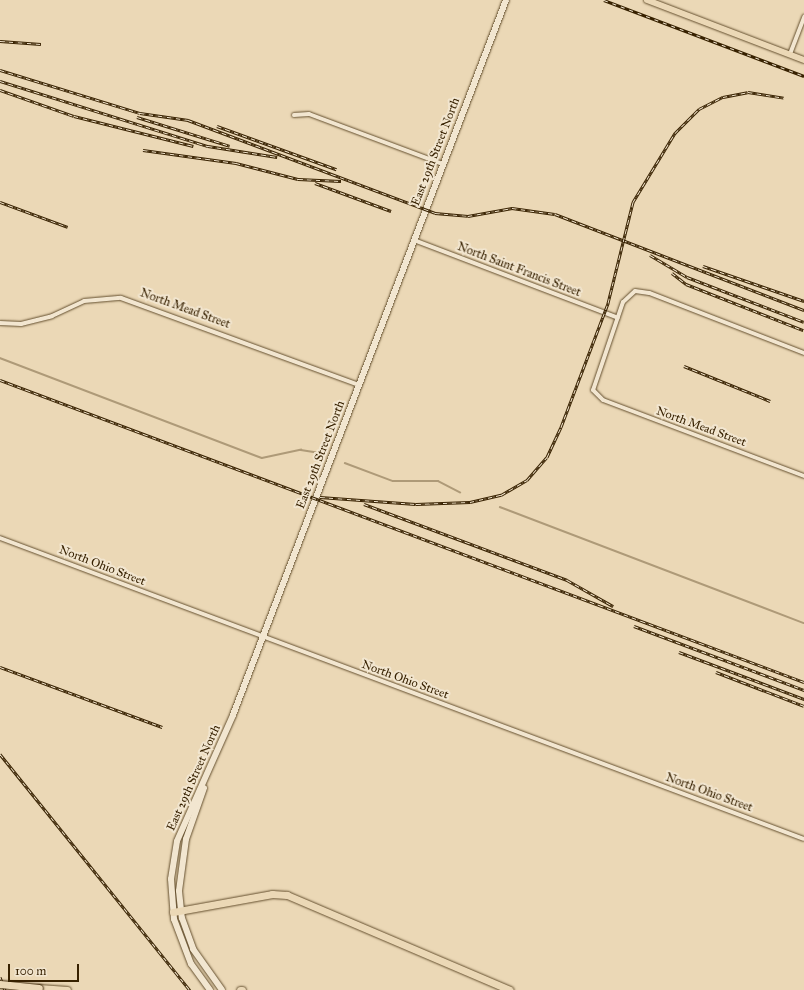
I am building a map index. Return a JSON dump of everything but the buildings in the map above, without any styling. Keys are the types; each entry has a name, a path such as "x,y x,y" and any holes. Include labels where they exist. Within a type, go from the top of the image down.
{"highway":[{"path":"174,916 182,911 272,894 287,895 510,990"},
{"path":"0,984 66,990"}],"main road":[{"path":"647,0 658,2 804,60"}],"street":[{"name":"East 29th Street North","path":"210,990 191,964 174,916 171,879 177,841 205,785 506,0"},
{"path":"790,54 804,17"},
{"path":"294,115 309,114 443,164"},
{"name":"North Saint Francis Street","path":"414,240 618,318"},
{"path":"618,318 624,302 634,292 650,293 804,353"},
{"name":"North Mead Street","path":"0,323 21,324 52,316 84,301 121,298 359,384"},
{"name":"North Mead Street","path":"618,318 593,383 594,392 618,406 804,476"},
{"name":"North Ohio Street","path":"0,538 262,638 804,839"},
{"path":"205,785 180,863 182,911 193,949 222,990"}],"waterway":[{"path":"0,358 262,458 301,450 320,453"},
{"path":"345,463 393,481 438,481 460,492"},
{"path":"500,507 804,623"}],"railway":[{"path":"604,0 804,76"},
{"path":"0,41 41,44"},
{"path":"0,70 140,113 188,120 435,213 468,216 512,208 555,214 804,310"},
{"path":"0,81 208,146 277,157"},
{"path":"0,90 74,116 193,146"},
{"path":"320,497 416,504 470,502 501,495 527,480 547,457 561,427 608,303 633,202 675,133 699,109 723,97 748,92 784,98"},
{"path":"137,117 230,146"},
{"path":"217,126 336,169"},
{"path":"143,150 236,163 298,179 341,181"},
{"path":"315,183 391,211"},
{"path":"0,202 68,227"},
{"path":"650,255 687,277 804,322"},
{"path":"703,266 804,301"},
{"path":"672,273 686,284 803,330"},
{"path":"684,366 770,401"},
{"path":"0,380 804,682"},
{"path":"364,504 567,580 613,606"},
{"path":"634,626 804,690"},
{"path":"679,652 804,699"},
{"path":"0,667 162,727"},
{"path":"716,672 804,706"},
{"path":"0,754 190,990"},
{"path":"0,977 5,990"}]}
